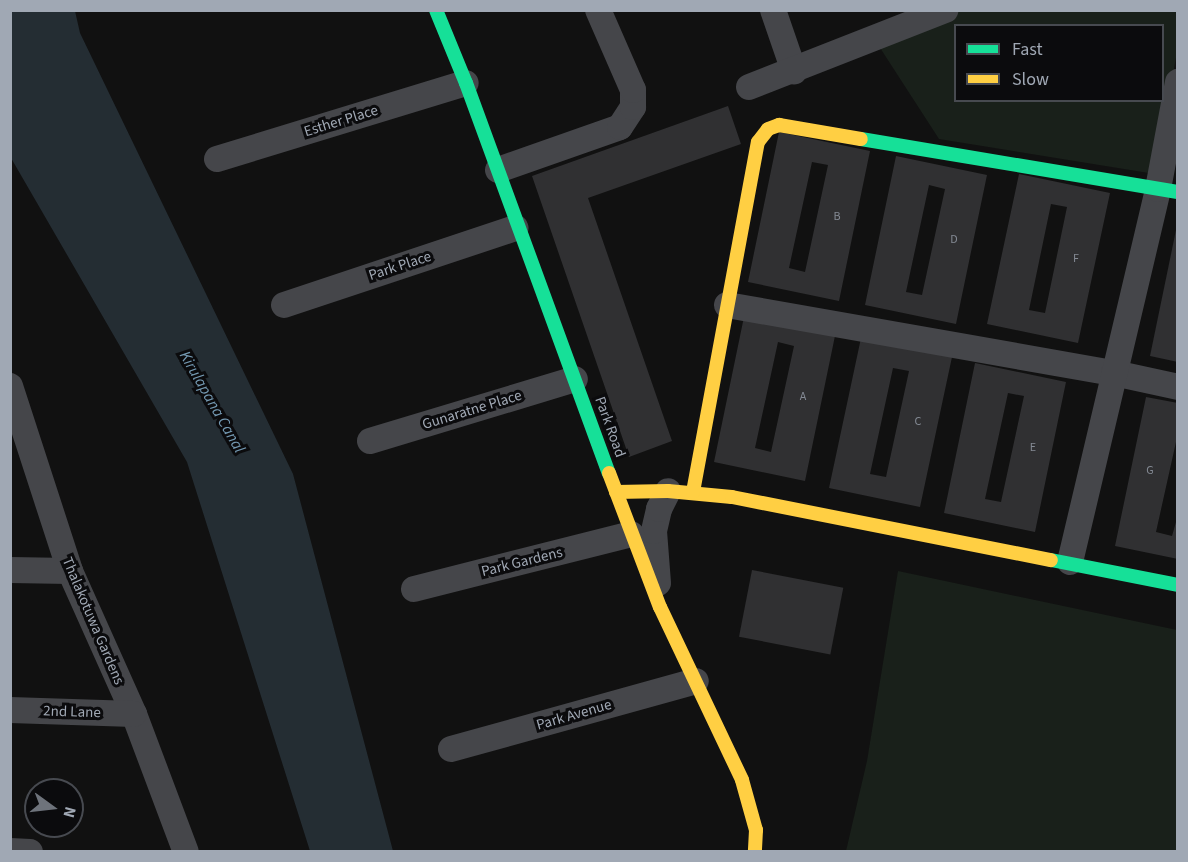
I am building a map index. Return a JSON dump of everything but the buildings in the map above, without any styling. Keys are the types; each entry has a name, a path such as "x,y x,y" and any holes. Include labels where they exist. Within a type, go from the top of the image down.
{"street":[{"name":"Park Road","path":"436,10 466,83 498,170 516,228 660,607 742,780 756,830 755,852"},
{"path":"498,170 621,126 633,107 633,90 598,10"},
{"path":"773,10 794,70"},
{"path":"749,87 945,10"},
{"path":"1070,562 1114,373 1168,190 1178,82"},
{"name":"Esther Place","path":"217,159 466,83"},
{"path":"660,607 654,531 659,509 680,492 727,305 758,142 768,129 779,125 1168,190"},
{"name":"Park Place","path":"284,304 516,228"},
{"path":"727,305 1114,373 1178,387"},
{"name":"Gunaratne Place","path":"370,441 575,379"},
{"name":"Thalakotuwa Gardens","path":"10,386 19,441 70,572 134,714 186,852"},
{"path":"616,492 680,492 732,497 1178,585"},
{"name":"Park Gardens","path":"414,589 631,534"},
{"path":"10,570 70,572"},
{"name":"Park Avenue","path":"451,749 696,681"},
{"name":"2nd Lane","path":"10,710 134,714"},
{"path":"10,851 30,852"}],"shaded area":[{"path":"949,11 1177,11 1177,52 1155,174 939,139 875,40"},
{"path":"898,571 1177,630 1177,851 846,851 867,761"}],"water":[{"name":"Kirulapana Canal","path":"10,11 75,11 80,33 293,474 393,851 310,851 187,462 11,158"}],"traffic: fast":[{"path":"436,10 466,83 609,473"},
{"path":"861,139 1178,192"},
{"path":"1051,560 1178,585"}],"traffic: slow":[{"path":"693,492 758,142 768,129 779,125 861,139"},
{"path":"609,473 660,607 742,780 756,830 755,852"},
{"path":"616,492 668,491 732,497 1051,560"}]}
